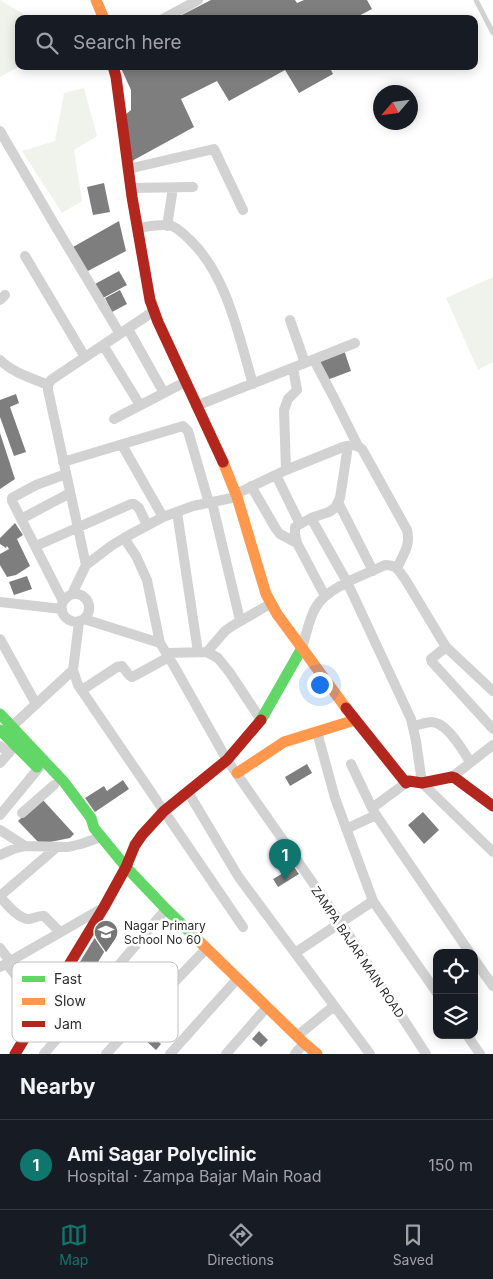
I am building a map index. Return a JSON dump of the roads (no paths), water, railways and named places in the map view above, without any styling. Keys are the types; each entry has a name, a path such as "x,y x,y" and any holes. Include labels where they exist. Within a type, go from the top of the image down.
{"street":[{"path":"96,0 102,15"},
{"path":"170,15 198,0"},
{"path":"114,70 137,228 154,311 217,449 236,496 270,604 355,720 406,783"},
{"path":"0,131 53,222 164,393"},
{"path":"128,169 214,148 244,210"},
{"path":"131,188 193,187"},
{"path":"167,226 173,188"},
{"path":"137,228 171,226 181,232 195,245 208,261 219,280 234,321 253,384"},
{"path":"25,256 85,358"},
{"path":"86,565 48,385 51,380 154,311"},
{"path":"290,320 309,362 334,398 353,446 340,498 335,508 311,518 296,528 297,543 325,596"},
{"path":"196,406 355,344"},
{"path":"104,346 140,405"},
{"path":"0,360 12,370 48,385"},
{"path":"293,368 297,390 288,399 284,410 281,472 300,524"},
{"path":"114,419 185,382"},
{"path":"63,462 183,426 188,432 210,502 240,620"},
{"path":"122,445 163,517"},
{"path":"63,605 66,598 72,594 86,565 111,546 147,525 192,506 236,496 251,486 281,472 353,446 362,450 407,530 409,543 397,568"},
{"path":"66,474 36,485 12,498 63,605 66,619 70,621 82,620 160,643"},
{"path":"251,486 276,530 297,543"},
{"path":"21,519 70,492"},
{"path":"338,502 373,571"},
{"path":"36,546 134,504 139,508 147,525"},
{"path":"177,512 203,652"},
{"path":"311,518 348,582 411,719 422,783 493,852"},
{"path":"124,538 136,556 147,580 160,643"},
{"path":"70,962 104,907 142,834 164,811 228,760 261,720 302,648 316,607 325,596 348,582 385,565 392,565 397,568 446,647 493,691"},
{"path":"72,594 84,597 89,604 89,613 82,620 72,670 78,684 243,927"},
{"path":"0,602 63,605"},
{"path":"203,652 240,620 270,604"},
{"path":"0,639 36,704"},
{"name":"ZAMPA BAJAR MAIN ROAD","path":"160,643 228,760 340,922 426,1054"},
{"path":"446,647 431,658 432,662 493,729"},
{"path":"82,690 117,667 122,666 129,675 136,676 168,655 203,652 218,658 261,720"},
{"path":"4,734 72,670"},
{"path":"0,714 4,734 15,745 64,782 91,818 94,828"},
{"path":"237,773 284,742 355,720"},
{"path":"413,726 431,722 437,723 458,742 470,762"},
{"path":"317,732 335,798 373,901 433,987"},
{"path":"4,734 15,745"},
{"path":"0,763 15,745"},
{"path":"346,829 374,812 409,781 422,783 452,777 493,745"},
{"path":"42,764 54,785 86,823 94,828 126,867 166,909 317,1054"},
{"path":"0,815 42,764"},
{"path":"351,764 374,812 467,949"},
{"path":"452,777 493,806"},
{"path":"22,813 54,785"},
{"path":"188,792 238,876 370,1054"},
{"path":"0,830 25,846"},
{"path":"0,856 25,846 57,847 81,844 101,837"},
{"path":"57,847 0,897 20,916 30,919 41,915 44,916 60,932"},
{"path":"295,953 373,901"},
{"path":"0,948 5,963 104,907"},
{"path":"121,962 166,909"},
{"path":"178,978 207,948"},
{"path":"478,965 493,986"},
{"path":"170,1054 238,978"},
{"path":"295,1054 301,1040 334,1006"},
{"path":"226,1054 267,1007"},
{"path":"469,1039 480,1054"},
{"path":"15,1054 22,1042"},
{"path":"44,1054 54,1042"},
{"path":"106,1054 117,1042"}],"lane":[{"path":"476,0 493,33"}],"place":[{"name":"Ami Sagar Polyclinic","path":"285,880"},
{"name":"Nagar Primary School No 60","path":"106,953"}]}
